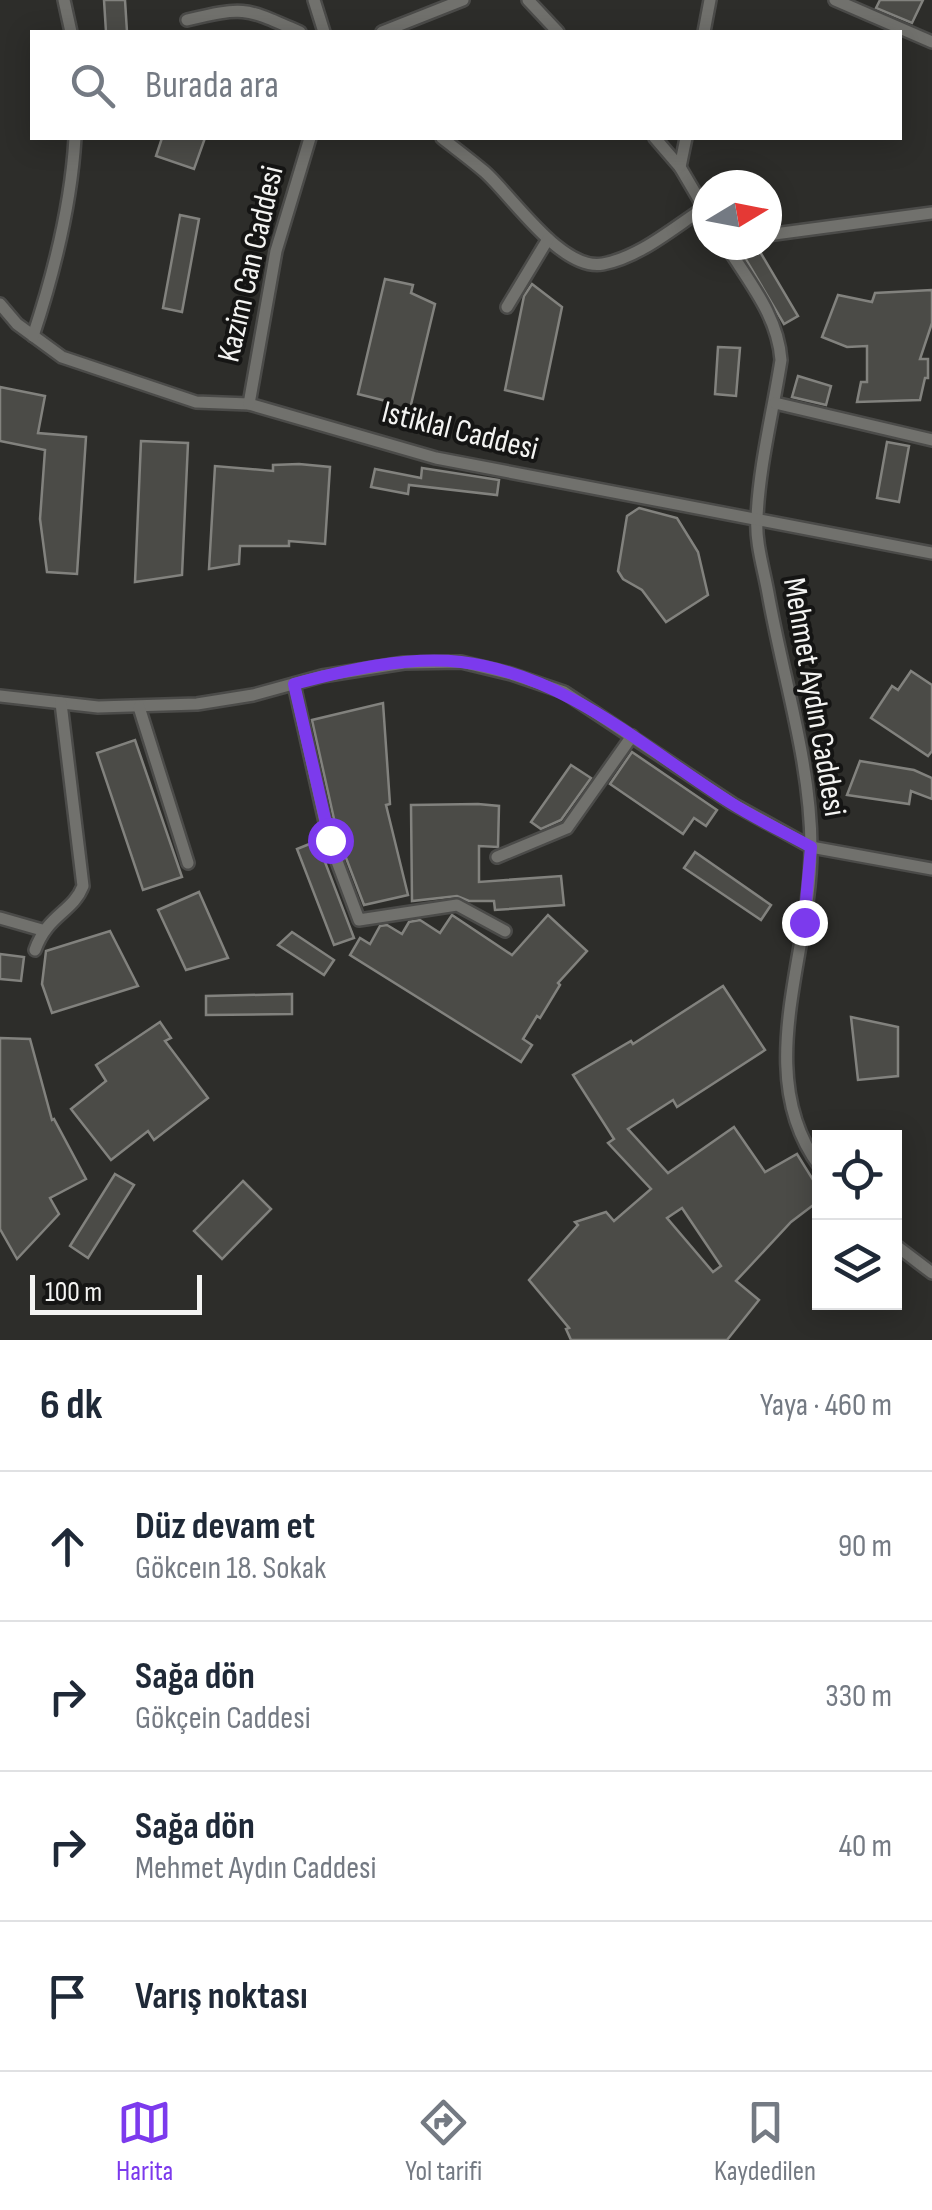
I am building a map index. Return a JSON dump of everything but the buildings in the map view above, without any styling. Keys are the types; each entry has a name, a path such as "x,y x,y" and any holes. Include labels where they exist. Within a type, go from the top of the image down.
{"street":[{"path":"64,0 71,30"},
{"path":"314,0 323,30"},
{"path":"387,30 463,0"},
{"path":"528,0 556,30"},
{"path":"704,30 710,0"},
{"path":"835,0 932,42"},
{"path":"188,20 234,8 295,30"},
{"path":"34,336 54,270 72,186 75,140"},
{"name":"Kazim Can Caddesi","path":"250,404 272,266 309,140"},
{"path":"445,140 486,172 548,240 576,258 601,264 630,256 692,219"},
{"path":"657,140 692,187"},
{"path":"680,167 686,140"},
{"path":"782,232 932,213"},
{"path":"508,307 548,240"},
{"name":"Mehmet Aydın Caddesi","path":"735,260 772,318 781,360 756,521 802,760 811,847 786,1056 797,1121 812,1158"},
{"name":"Istiklal Caddesi","path":"0,304 17,324 62,357 196,402 250,404 436,458 932,553"},
{"path":"0,322 17,324"},
{"path":"774,403 932,440"},
{"path":"0,696 61,703 197,704 404,663 461,662 564,692 732,804 811,847 932,869"},
{"path":"294,684 330,840 359,920 457,906 505,931"},
{"path":"35,950 42,930 73,902 83,886 61,703"},
{"path":"139,706 188,863"},
{"path":"497,857 567,828 632,736"},
{"path":"0,918 42,930"},
{"path":"902,1250 932,1273"}],"route":[{"path":"330,840 294,684 404,663 461,662 564,692 732,804 811,847 804,922"}]}
